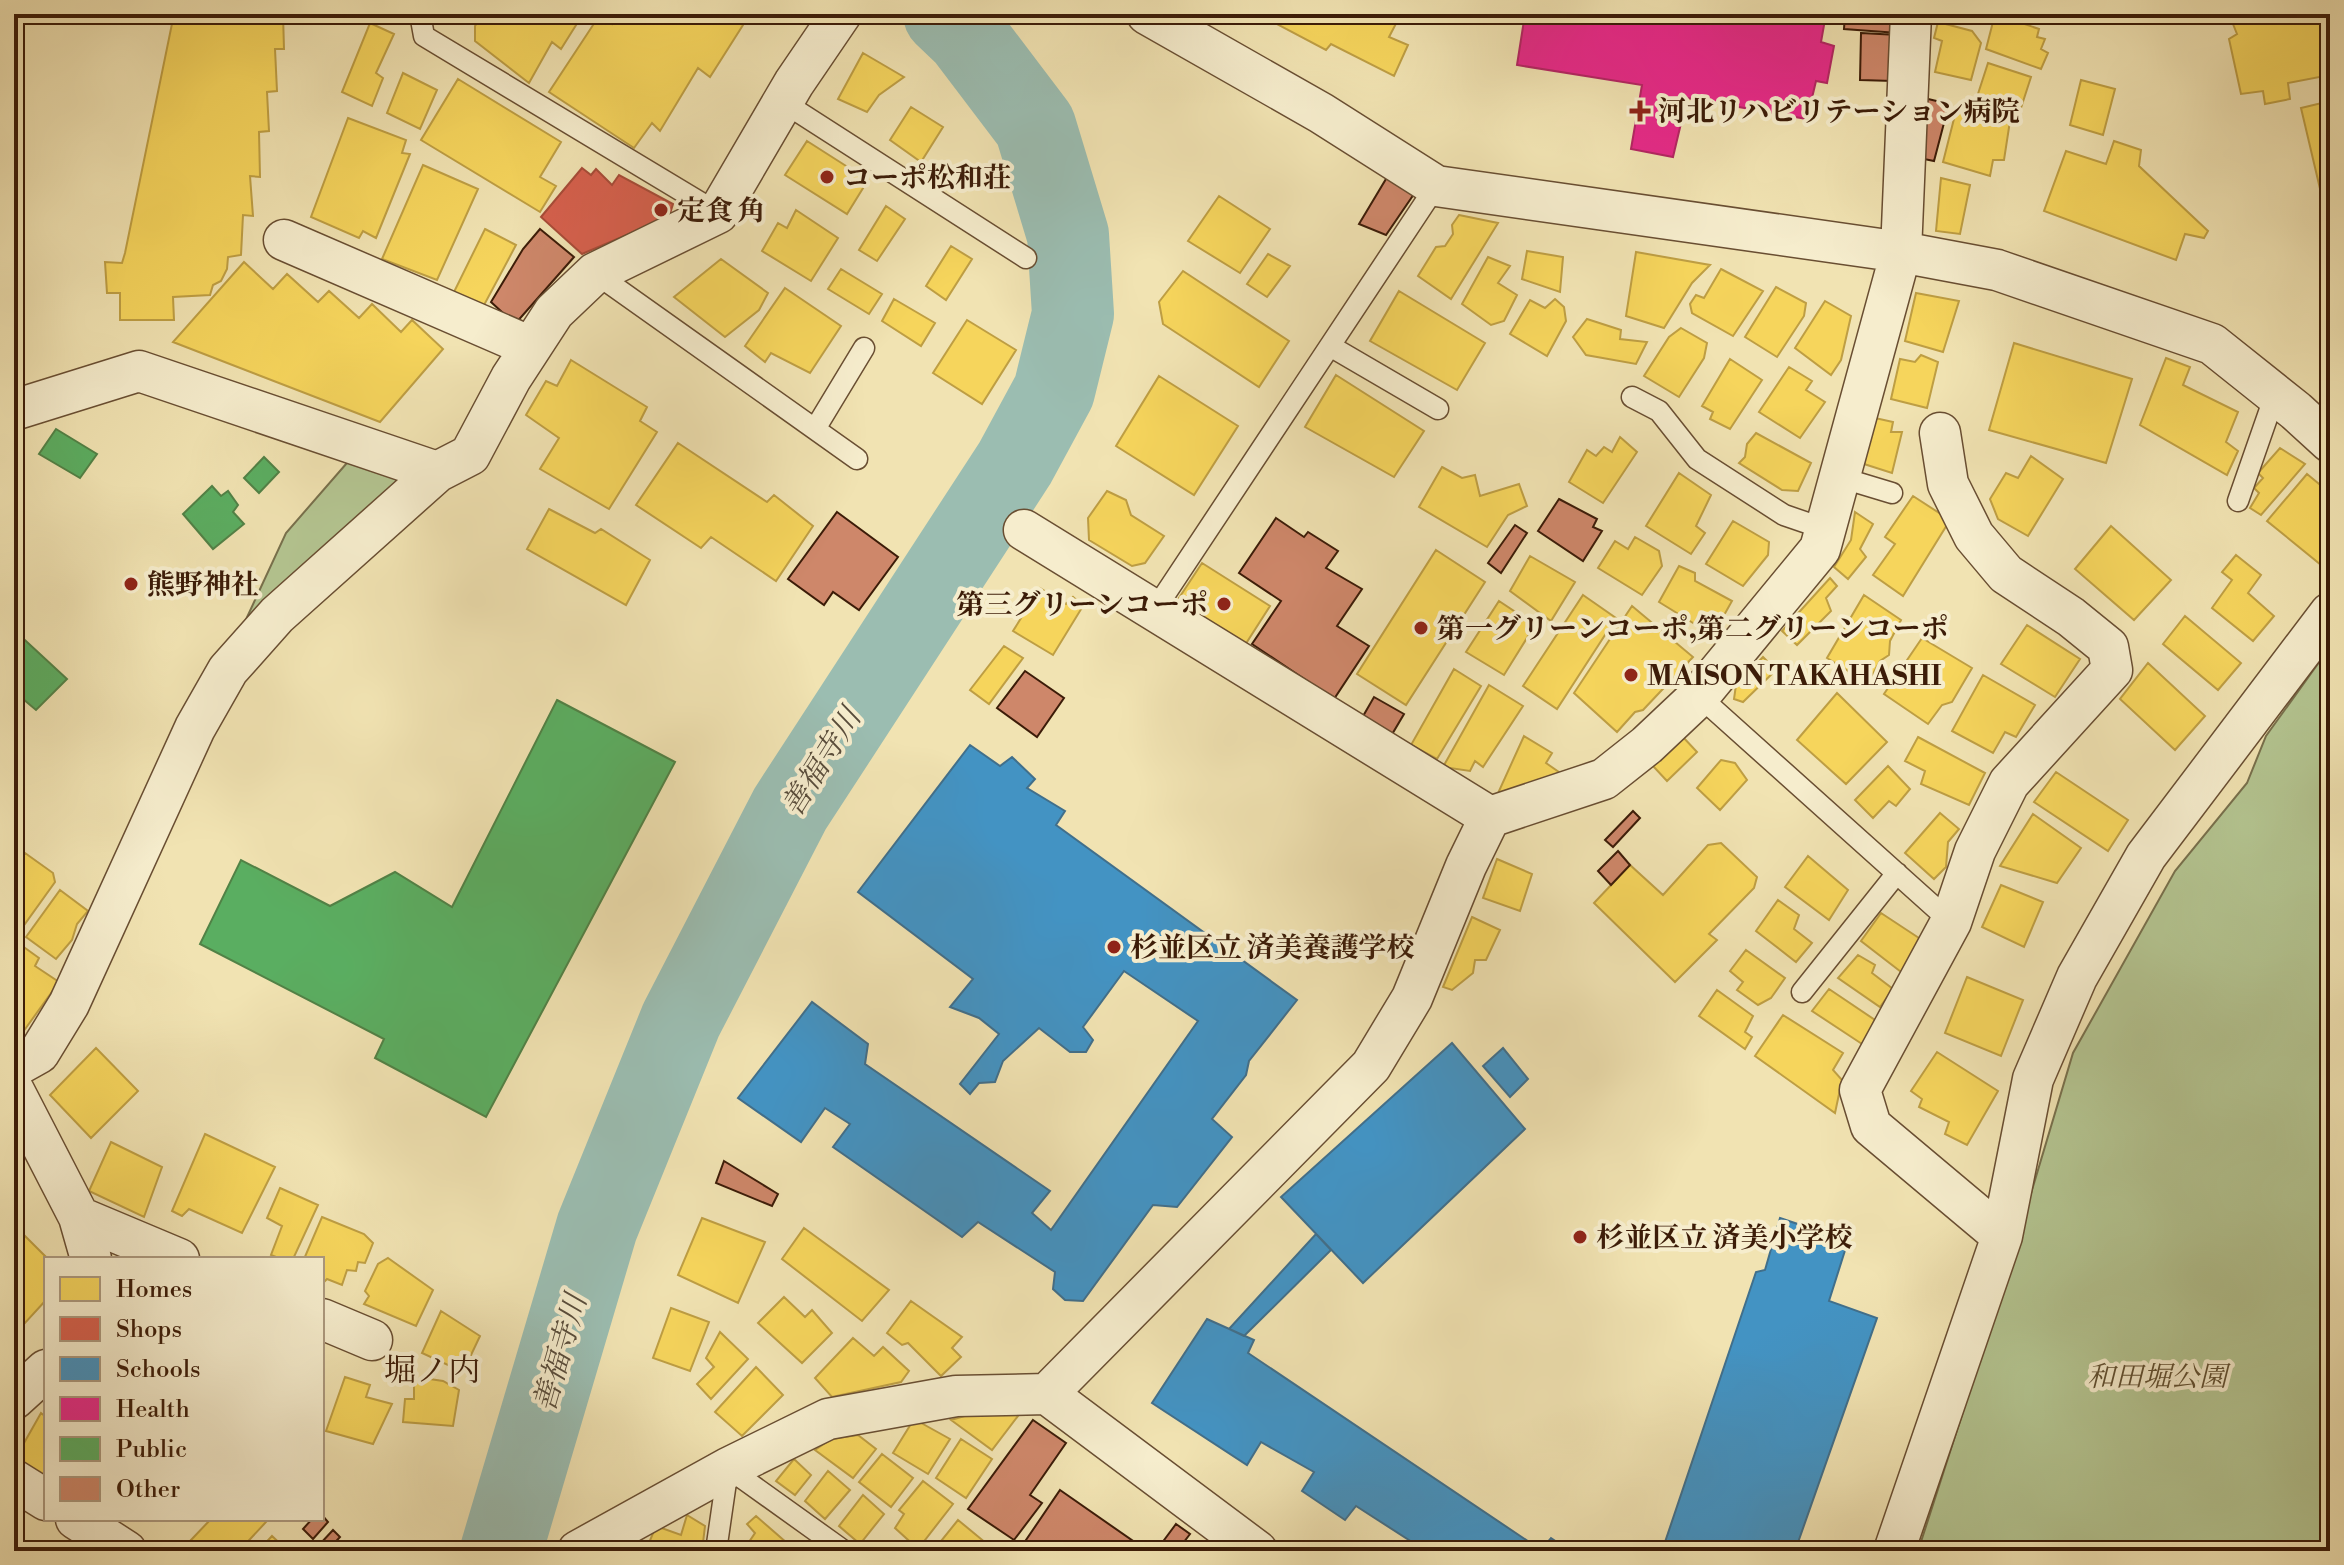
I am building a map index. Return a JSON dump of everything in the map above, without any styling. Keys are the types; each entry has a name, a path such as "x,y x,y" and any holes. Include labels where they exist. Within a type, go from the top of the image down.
{"street":[{"path":"1147,14 1321,113 1436,186 1901,252 1997,270 2212,344 2330,442"},
{"path":"1047,1394 1371,1066 1412,998 1466,866 1490,817 1604,779 1647,745 1699,696 1820,549 1901,252 1911,14"},
{"path":"14,1067 39,1053 69,1004 195,728 228,670 277,615 437,472 470,455 511,378 554,312 595,273 718,213 835,16"},
{"path":"284,240 531,347"},
{"path":"14,410 139,371 437,472"},
{"path":"1940,433 1948,484 1974,536 2006,574 2071,617 2108,647 2112,670 2009,783 1975,851 1951,922 1860,1090 1871,1126 2002,1236"},
{"path":"1024,530 1490,817"},
{"path":"1894,1551 2002,1236 2033,1079 2077,977 2146,856 2330,613"},
{"path":"14,1091 79,1217 90,1257"},
{"path":"79,1217 174,1257"},
{"path":"324,1320 372,1340"},
{"path":"14,1399 44,1372"},
{"path":"578,1551 728,1468 828,1419 956,1396 1047,1394 1257,1551"},
{"path":"14,1480 44,1499"},
{"path":"79,1521 126,1551"}],"lane":[{"path":"420,14 424,36 718,213"},
{"path":"783,102 1026,258"},
{"path":"1154,611 1436,186"},
{"path":"595,273 857,459"},
{"path":"1330,346 1438,409"},
{"path":"815,429 864,348"},
{"path":"2238,501 2275,395"},
{"path":"1632,397 1659,411 1697,459 1784,515 1825,529"},
{"path":"1839,477 1892,493"},
{"path":"1699,696 1951,922"},
{"path":"1802,992 1897,873"},
{"path":"716,1551 728,1468 844,1551"}],"green space":[{"path":"353,456 413,476 236,641 286,533"},
{"name":"和田堀公園","path":"2330,647 2330,1551 1918,1551 2000,1297 2073,1053 2175,871 2247,783 2266,736"}],"building: Homes":[{"path":"174,14 283,14 284,49 275,49 277,91 267,92 269,131 259,132 260,177 250,176 253,216 243,215 241,255 228,257 227,269 221,281 213,285 210,295 173,297 174,320 120,320 120,293 107,293 105,262 122,263 125,253"},
{"path":"483,14 583,14 561,49 552,42 529,83 475,41 475,26"},
{"path":"617,14 750,14 710,77 698,68 660,131 652,123 634,148 549,92 599,16 612,24"},
{"path":"1258,14 1401,14 1389,37 1408,45 1394,76 1331,44 1326,50"},
{"path":"1995,14 2039,29 2037,37 2045,39 2041,49 2048,53 2041,69 1986,49"},
{"path":"2229,14 2322,14 2330,46 2330,75 2288,83 2290,99 2265,104 2263,91 2241,94 2229,39 2237,34"},
{"path":"1938,22 1972,31 1981,43 1971,80 1935,72 1942,41 1934,38"},
{"path":"370,23 394,34 376,73 383,78 372,106 342,92"},
{"path":"863,53 904,77 879,95 867,112 838,99"},
{"path":"1988,63 2031,77 2019,114 1976,100"},
{"path":"403,73 437,90 420,129 387,113"},
{"path":"458,79 561,142 540,177 556,186 540,212 421,140"},
{"path":"2081,80 2115,89 2103,135 2070,125"},
{"path":"2330,101 2330,192 2321,193 2301,108"},
{"path":"911,107 943,127 921,162 890,140"},
{"path":"1957,107 2010,121 2004,160 1993,160 1990,176 1943,162"},
{"path":"348,118 406,140 402,153 410,154 376,238 363,231 359,238 311,217"},
{"name":"コーポ松和荘","path":"807,141 868,180 847,214 785,175"},
{"path":"2114,141 2141,150 2139,166 2208,231 2204,238 2185,234 2176,260 2044,211 2066,151 2106,164"},
{"path":"423,165 478,189 437,280 382,259"},
{"path":"1941,178 1970,185 1960,234 1936,231"},
{"path":"1219,196 1270,229 1240,273 1188,241"},
{"path":"886,206 905,219 877,261 859,250"},
{"path":"796,210 838,238 811,281 762,251 778,223 787,228"},
{"path":"1459,215 1498,223 1451,299 1418,276 1436,247 1445,246"},
{"path":"485,229 516,245 483,307 453,294"},
{"path":"951,246 972,259 946,300 926,286"},
{"path":"1527,251 1563,257 1560,292 1522,279"},
{"path":"1636,252 1710,265 1692,283 1664,328 1626,316"},
{"path":"1268,254 1290,266 1267,297 1247,284"},
{"path":"1488,257 1510,266 1498,283 1517,295 1504,321 1491,325 1462,304"},
{"path":"721,259 768,293 759,310 725,337 674,297"},
{"path":"244,262 273,289 287,274 318,302 329,291 359,318 372,304 401,332 412,320 443,349 380,422 173,342"},
{"path":"841,269 882,294 869,314 828,289"},
{"path":"1721,269 1763,291 1733,336 1692,313 1690,304 1696,295 1704,298"},
{"path":"1183,271 1289,341 1259,387 1163,324 1159,302"},
{"path":"1776,287 1806,303 1804,316 1777,357 1745,337"},
{"path":"785,288 841,326 810,373 771,353 765,362 745,346"},
{"path":"1399,291 1485,343 1457,390 1370,341"},
{"path":"1916,293 1959,301 1943,352 1905,341"},
{"path":"894,299 935,323 921,346 882,321"},
{"path":"1555,299 1564,307 1566,321 1547,356 1510,334 1530,300 1545,308"},
{"path":"1825,301 1851,316 1841,360 1831,375 1795,348"},
{"path":"1587,319 1621,330 1620,339 1647,342 1636,364 1586,355 1573,337"},
{"path":"967,320 1016,350 982,404 933,373"},
{"path":"1681,328 1707,343 1704,358 1679,397 1644,376 1669,337"},
{"path":"2014,343 2132,379 2106,463 1989,430"},
{"path":"1921,355 1938,362 1927,408 1891,399 1900,359 1915,362"},
{"path":"2166,358 2190,367 2183,385 2238,412 2226,442 2238,451 2227,475 2140,425"},
{"path":"1730,359 1762,380 1730,429 1710,419 1713,412 1702,406"},
{"path":"571,360 647,407 640,421 657,432 609,509 540,469 559,438 526,415 546,381 557,386"},
{"path":"1789,367 1812,381 1806,390 1825,402 1800,438 1759,412"},
{"path":"1336,375 1424,431 1394,477 1305,427"},
{"path":"1159,376 1238,426 1194,495 1116,446"},
{"path":"1875,418 1893,422 1891,432 1902,432 1892,473 1864,464"},
{"path":"1756,433 1811,463 1798,491 1782,490 1739,463 1745,457 1747,444"},
{"path":"1620,437 1637,452 1603,503 1569,482 1587,450 1596,456 1604,447 1612,452"},
{"path":"678,443 767,502 774,495 813,526 776,581 711,537 701,548 636,505"},
{"path":"2280,448 2305,464 2261,515 2250,508 2259,493 2254,488 2263,478 2258,473"},
{"path":"2031,456 2063,479 2028,536 1998,519 1990,499 2006,473 2018,478"},
{"path":"1442,467 1462,478 1475,475 1480,496 1519,484 1527,506 1508,515 1487,547 1419,507"},
{"path":"1679,473 1711,495 1696,526 1705,533 1691,554 1646,526"},
{"path":"2307,474 2330,493 2330,564 2326,569 2267,521"},
{"path":"1107,491 1126,500 1131,515 1164,536 1145,563 1132,566 1089,540 1088,518"},
{"path":"1913,496 1950,520 1903,596 1873,575 1895,544 1885,537"},
{"path":"549,509 595,533 601,529 650,560 626,605 527,549"},
{"path":"1855,512 1873,524 1860,549 1866,557 1848,579 1834,567 1851,540"},
{"path":"1733,521 1769,542 1768,555 1743,586 1706,564"},
{"path":"2111,526 2171,580 2134,620 2075,569"},
{"path":"1635,537 1659,551 1662,566 1642,595 1598,568 1615,541 1628,549"},
{"name":"第一グリーンコーポ,第二グリーンコーポ","path":"1436,550 1485,582 1406,705 1357,674"},
{"path":"2236,555 2261,575 2248,593 2274,616 2253,641 2212,608 2232,580 2222,572"},
{"path":"1530,556 1575,582 1551,621 1510,591"},
{"name":"第三グリーンコーポ","path":"1202,563 1270,606 1245,645 1177,601"},
{"path":"1679,566 1695,573 1695,581 1732,601 1719,624 1706,616 1698,626 1659,602"},
{"path":"1830,578 1837,586 1826,598 1831,611 1797,645 1782,631"},
{"path":"1040,588 1066,604 1073,597 1083,606 1053,655 1013,631"},
{"path":"1583,595 1616,618 1557,709 1523,686"},
{"path":"1864,595 1901,620 1890,641 1889,655 1880,661 1868,683 1827,658"},
{"path":"1499,601 1535,625 1504,675 1466,652"},
{"name":"MAISON TAKAHASHI","path":"1632,606 1693,657 1643,710 1635,712 1617,732 1574,693"},
{"path":"2185,616 2241,663 2218,690 2163,644"},
{"path":"2027,625 2080,659 2055,697 2001,664"},
{"path":"1922,638 1972,668 1952,702 1942,705 1928,724 1884,694"},
{"path":"1004,646 1023,658 989,704 970,690"},
{"path":"1763,657 1776,670 1743,702 1734,699 1736,685"},
{"path":"2148,663 2205,716 2175,750 2120,699"},
{"path":"1454,669 1481,686 1437,759 1411,745"},
{"path":"1983,675 2035,705 2016,737 2005,732 1993,753 1952,731"},
{"path":"1489,685 1523,706 1483,767 1475,761 1470,771 1443,767"},
{"path":"1837,693 1887,742 1846,784 1797,740"},
{"path":"1524,736 1552,753 1546,763 1566,777 1494,802"},
{"path":"1682,736 1697,752 1667,781 1653,766"},
{"path":"1918,737 1985,773 1969,805 1921,784 1925,771 1905,761"},
{"path":"1721,760 1735,763 1747,780 1720,810 1697,788"},
{"path":"1888,766 1910,789 1896,806 1889,801 1873,818 1855,800"},
{"path":"2056,772 2128,820 2108,851 2034,802"},
{"path":"1940,813 1959,829 1948,842 1946,867 1934,879 1905,853"},
{"path":"2033,814 2081,848 2057,883 2000,866"},
{"path":"1721,843 1757,877 1754,888 1709,934 1717,940 1675,982 1594,903 1630,865 1663,895 1708,845"},
{"path":"25,853 53,873 55,882 22,928 14,922 14,872"},
{"path":"1808,856 1848,890 1829,920 1785,887"},
{"path":"1497,859 1532,874 1520,911 1483,898"},
{"path":"2001,885 2043,902 2024,947 1982,927"},
{"path":"60,890 88,911 77,924 72,940 56,959 26,937"},
{"path":"1778,900 1799,915 1794,929 1812,943 1796,962 1756,931"},
{"path":"1881,913 1922,940 1905,975 1861,941"},
{"path":"1472,917 1500,930 1486,960 1475,960 1473,973 1452,990 1443,987"},
{"path":"14,940 39,958 35,966 59,982 23,1032 14,1026"},
{"path":"1746,950 1785,978 1771,998 1758,1005 1737,990 1743,982 1730,971"},
{"path":"1858,955 1875,965 1872,973 1893,989 1880,1007 1838,978"},
{"path":"1967,977 2023,1000 2001,1056 1945,1033"},
{"path":"1829,989 1878,1022 1862,1044 1812,1011"},
{"path":"1717,990 1753,1016 1745,1032 1752,1037 1745,1049 1699,1016"},
{"path":"1783,1015 1843,1053 1833,1070 1842,1080 1835,1113 1755,1056"},
{"path":"96,1048 138,1091 91,1138 50,1095"},
{"path":"1937,1052 1998,1091 1967,1145 1945,1134 1949,1122 1919,1107 1922,1099 1911,1091"},
{"path":"205,1134 275,1167 242,1233 189,1209 182,1216 172,1211"},
{"path":"111,1142 162,1167 144,1217 89,1191"},
{"path":"280,1188 318,1205 294,1257 271,1255 282,1226 267,1218"},
{"path":"322,1217 364,1234 373,1243 365,1263 358,1262 356,1271 347,1270 342,1285 327,1279 324,1282 324,1257 305,1257"},
{"path":"702,1218 765,1242 738,1303 678,1275"},
{"path":"14,1225 46,1257 44,1302 25,1323 14,1314"},
{"path":"804,1228 889,1290 862,1321 782,1259"},
{"path":"388,1258 433,1290 416,1326 364,1304 369,1296 365,1291 378,1264"},
{"path":"784,1297 805,1317 812,1310 832,1333 802,1363 758,1323"},
{"path":"911,1301 962,1337 952,1348 961,1357 941,1376 908,1343 902,1345 887,1333"},
{"path":"671,1308 709,1322 690,1371 653,1358"},
{"path":"441,1311 480,1336 463,1372 422,1353"},
{"path":"720,1332 748,1359 711,1399 697,1384 714,1367 706,1358"},
{"path":"853,1338 874,1356 883,1347 909,1371 901,1382 832,1397 815,1378"},
{"path":"756,1367 783,1395 742,1436 715,1412"},
{"path":"345,1377 370,1385 366,1397 392,1404 373,1444 326,1431"},
{"path":"423,1378 443,1381 459,1390 453,1426 403,1422 405,1399 414,1399 414,1384"},
{"path":"1005,1404 1021,1412 992,1450 951,1420"},
{"path":"41,1413 44,1415 44,1479 15,1459"},
{"path":"914,1419 950,1439 928,1474 893,1453"},
{"path":"858,1435 876,1449 853,1478 815,1450 831,1439"},
{"path":"961,1439 992,1459 966,1498 936,1478"},
{"path":"882,1454 913,1478 891,1507 859,1482"},
{"path":"794,1459 811,1475 795,1495 776,1481"},
{"path":"828,1471 850,1490 825,1519 805,1501"},
{"path":"923,1481 953,1504 918,1549 895,1528 904,1514 899,1510"},
{"path":"863,1495 884,1514 860,1544 839,1526"},
{"path":"687,1515 705,1526 702,1551 636,1551 638,1546 649,1543 656,1526 681,1535"},
{"path":"756,1516 795,1551 763,1551 749,1542 755,1533 747,1524"},
{"path":"958,1520 992,1548 989,1551 933,1551"},
{"path":"209,1521 266,1522 239,1551 203,1551 191,1540"},
{"path":"272,1536 288,1551 258,1551"}],"building: Shops":[{"path":"582,168 591,175 596,169 612,185 619,175 673,204 669,217 582,254 541,217"}],"building: Schools":[{"path":"970,745 1000,766 1012,757 1035,779 1027,788 1065,811 1056,825 1297,1000 1249,1061 1246,1075 1212,1119 1232,1137 1177,1207 1153,1205 1083,1301 1065,1300 1053,1289 1055,1272 978,1222 962,1237 833,1147 850,1124 825,1108 801,1142 738,1098 812,1002 868,1044 865,1064 1050,1191 1032,1213 1051,1230 1198,1021 1124,971 1083,1027 1093,1040 1086,1052 1070,1052 1039,1028 1003,1061 995,1082 979,1083 970,1094 960,1084 999,1034 979,1018 950,1007 973,979 858,892"},
{"path":"1452,1043 1525,1129 1363,1283 1281,1197"},
{"path":"1503,1048 1528,1079 1510,1097 1483,1066"},
{"path":"1780,1218 1848,1241 1829,1301 1877,1318 1795,1551 1662,1551 1756,1272 1765,1270"},
{"path":"1316,1234 1331,1250 1244,1336 1229,1329"},
{"path":"1207,1319 1254,1340 1248,1353 1541,1550 1551,1538 1570,1551 1426,1551 1356,1506 1345,1520 1302,1491 1314,1472 1261,1442 1247,1465 1152,1403"},
{"path":"1408,1540 1426,1551 1401,1551"}],"building: Health":[{"path":"1525,14 1826,14 1821,42 1834,46 1827,83 1816,81 1807,119 1687,98 1673,157 1631,149 1642,85 1517,65"}],"building: Public":[{"path":"56,429 97,454 80,478 39,454"},
{"path":"264,457 279,472 259,493 244,478"},
{"path":"212,486 221,496 228,491 238,505 233,512 244,524 213,549 183,514"},
{"path":"14,630 67,679 36,710 23,699 14,710"},
{"path":"557,700 675,762 486,1117 375,1058 384,1039 200,944 241,860 330,906 395,872 452,907"}],"building: Other":[{"path":"1845,14 1900,14 1898,33 1844,29"},
{"path":"1861,33 1898,35 1893,81 1860,80"},
{"path":"1924,98 1949,104 1934,161 1924,159"},
{"path":"1389,174 1416,191 1386,235 1359,224"},
{"path":"540,229 574,257 515,324 491,302 523,249"},
{"path":"1559,499 1597,519 1593,527 1602,531 1583,561 1538,531"},
{"path":"837,512 898,557 859,610 833,592 824,605 788,579"},
{"path":"1276,518 1304,537 1308,532 1338,551 1326,568 1362,589 1337,626 1369,646 1334,699 1252,644 1281,601 1239,573"},
{"path":"1515,525 1527,533 1501,573 1488,563"},
{"path":"1025,671 1064,698 1037,737 997,708"},
{"path":"1374,697 1404,714 1391,736 1362,718"},
{"path":"1633,811 1640,818 1613,847 1605,840"},
{"path":"1618,851 1630,865 1611,885 1598,871"},
{"path":"724,1161 778,1194 772,1206 716,1183"},
{"path":"1033,1420 1066,1443 1030,1495 1042,1503 1014,1540 968,1509"},
{"path":"1060,1490 1146,1550 1042,1551 1026,1540"},
{"path":"324,1517 328,1522 313,1539 303,1529 310,1521 324,1521"},
{"path":"1176,1524 1190,1534 1177,1551 1156,1551"},
{"path":"333,1530 340,1537 327,1551 320,1544"}],"waterway":[{"name":"善福寺川","path":"501,1551 597,1227 681,1020 790,809 1015,463 1054,391 1073,314 1068,235 1035,126 966,35 944,14"}],"place":[{"name":"河北リハビリテーション病院","path":"1640,111"},
{"name":"コーポ松和荘","path":"827,177"},
{"name":"定食 角","path":"661,210"},
{"name":"熊野神社","path":"131,584"},
{"name":"第三グリーンコーポ","path":"1224,604"},
{"name":"第一グリーンコーポ,第二グリーンコーポ","path":"1421,628"},
{"name":"MAISON TAKAHASHI","path":"1631,675"},
{"name":"杉並区立 済美養護学校","path":"1114,947"},
{"name":"杉並区立 済美小学校","path":"1580,1237"}],"district":[{"name":"堀ノ内","path":"432,1370"}]}
